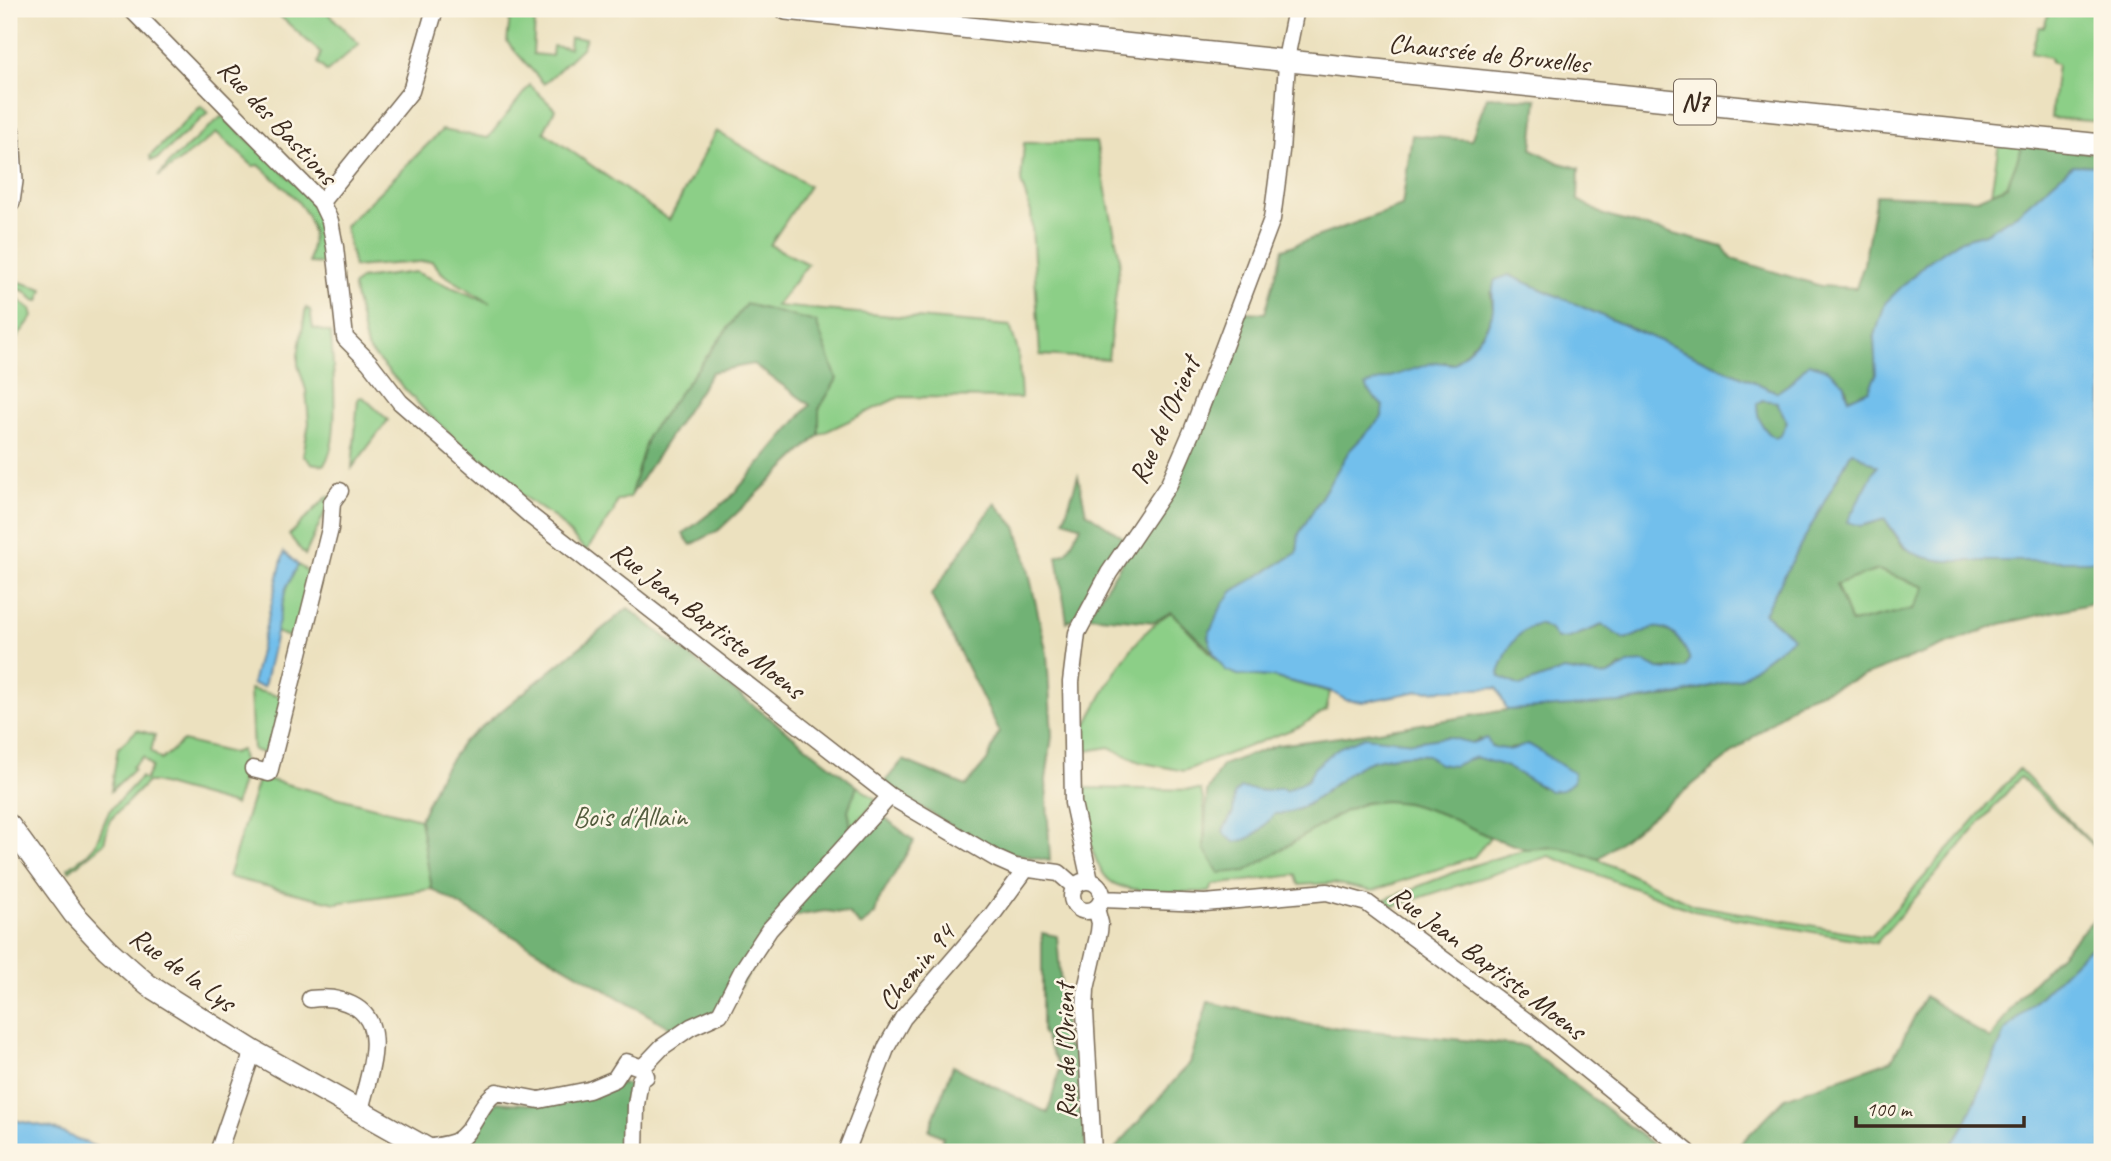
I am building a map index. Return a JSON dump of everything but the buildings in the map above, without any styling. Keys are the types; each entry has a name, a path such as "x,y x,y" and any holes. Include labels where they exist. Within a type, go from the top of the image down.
{"main road":[{"name":"Chaussée de Bruxelles","path":"786,9 2102,135"},
{"name":"Chaussée de Bruxelles","path":"897,9 2102,145"},
{"path":"9,132 12,181 9,202"},
{"name":"Rue de la Lys","path":"10,836 31,853 74,915 118,960 148,985 253,1051 430,1150"}],"street":[{"name":"Rue des Bastions","path":"131,9 321,202 330,221 335,247 345,338"},
{"path":"321,202 411,91 435,9"},
{"name":"Rue de l'Orient","path":"1082,884 1073,803 1071,682 1077,633 1109,573 1169,484 1243,299 1274,208 1288,55 1296,9"},
{"name":"Rue Jean Baptiste Moens","path":"345,338 369,362 400,402 532,517 890,796 997,859 1026,869 1059,873 1082,884"},
{"path":"253,769 270,773 330,529 332,502 340,491"},
{"path":"642,1068 662,1047 691,1027 720,1014 742,971 769,930 890,796"},
{"name":"Chemin 94","path":"847,1150 887,1046 902,1018 992,915 1026,869"},
{"path":"1082,884 1098,886 1099,903 1084,911 1077,908 1072,898 1082,884"},
{"name":"Rue Jean Baptiste Moens","path":"1099,903 1205,903 1327,892 1367,904 1526,1021 1688,1152"},
{"name":"Rue de l'Orient","path":"1093,1152 1085,1012 1086,989 1100,932 1099,903"},
{"path":"310,999 329,996 344,1001 362,1010 373,1024 373,1052 360,1111"},
{"path":"218,1152 253,1051"},
{"path":"430,1150 454,1142 467,1132 487,1098 497,1092 539,1100 589,1090 615,1079 626,1062 642,1068 646,1076 639,1080 635,1152"},
{"path":"466,1152 467,1132"}],"green space":[{"path":"272,9 324,9 359,44 327,72 318,63 321,53"},
{"path":"511,9 526,9 535,18 533,54 552,56 553,46 569,48 570,38 586,38 582,48 544,84 507,42"},
{"path":"2050,9 2102,9 2102,122 2051,118 2057,64 2051,63 2050,57 2031,53 2039,27 2044,27"},
{"path":"530,85 555,109 544,132 669,220 716,131 809,186 770,245 808,264 776,306 1010,326 1018,351 1021,398 899,397 819,435 819,409 837,379 746,305 648,435 630,497 617,501 613,513 586,551 556,519 505,484 427,413 367,348 353,286 360,279 415,272 490,303 443,274 432,261 354,267 345,226 442,130 488,138"},
{"path":"1487,97 1537,99 1532,149 1559,163 1579,168 1578,200 1606,216 1723,247 1732,259 1821,286 1856,288 1864,264 1876,195 1977,199 2007,186 2023,145 2102,154 2102,166 2073,165 2018,213 1985,233 1959,241 1926,263 1885,304 1874,339 1876,375 1869,390 1849,399 1845,384 1828,370 1809,364 1777,392 1509,275 1491,293 1493,310 1483,333 1453,364 1445,362 1369,392 1383,406 1382,417 1349,451 1299,534 1297,553 1233,591 1208,636 1214,654 1171,612 1154,622 1087,616 1181,473 1243,312 1265,313 1283,249 1402,206 1412,135 1471,140"},
{"path":"201,106 208,113 157,159 151,160 150,156"},
{"path":"222,116 307,194 327,239 329,264 309,263 312,229 298,202 259,165 253,166 217,133 158,177 171,161"},
{"path":"1096,142 1120,259 1108,359 1040,355 1031,212 1021,182 1024,143"},
{"path":"1999,143 2023,145 2007,186 1991,193"},
{"path":"13,280 43,289 39,301 25,291 10,287"},
{"path":"9,298 18,300 31,309 33,316 9,349"},
{"path":"746,304 816,322 837,379 819,409 819,435 719,530 691,545 683,534 731,497 810,405 753,364 712,372 630,497 648,435"},
{"path":"306,308 310,310 313,328 331,333 334,423 329,456 323,465 311,463 303,455 309,423 306,390 298,365 298,355"},
{"path":"363,397 388,420 352,468 358,398"},
{"path":"1762,400 1777,401 1787,422 1781,435 1775,438 1764,427 1758,414 1757,404"},
{"path":"1852,450 1877,465 1861,526 1885,519 1904,548 1948,561 2102,561 2102,601 2001,624 1800,700 1598,859 1555,847 1526,849 1490,837 1442,814 1407,803 1386,801 1364,803 1345,811 1246,871 1219,873 1204,849 1207,792 1222,765 1277,745 1507,710 1619,703 1679,695 1741,678 1793,638 1764,613","holes":["1878,570 1925,587 1913,609 1851,623 1836,584","1447,737 1472,743 1479,739 1503,749 1528,745 1548,759 1540,787 1509,768 1481,758 1447,765 1428,755 1392,756 1358,767 1309,804 1298,809 1274,813 1259,832 1223,830 1233,813 1240,788 1266,791 1282,788 1285,792 1308,780 1314,768 1396,741 1414,742"]},
{"path":"1078,476 1086,512 1127,540 1077,617 1067,622 1057,556 1067,552 1081,526 1064,520"},
{"path":"328,496 332,497 305,555 289,535"},
{"path":"995,503 1016,527 1025,555 1047,654 1052,736 1046,780 1050,861 988,848 883,784 903,760 966,786 987,761 999,731 931,595"},
{"path":"298,565 312,574 297,640 276,632 286,588"},
{"path":"1878,570 1925,587 1913,609 1851,623 1836,584"},
{"name":"Bois d'Allain","path":"628,608 857,786 848,810 851,827 833,855 878,812 914,841 878,902 875,914 861,926 849,914 825,911 789,917 720,1014 681,1034 432,889 420,819 440,775 463,742"},
{"path":"1171,612 1224,667 1238,675 1272,677 1330,692 1326,710 1301,726 1184,771 1139,762 1109,747 1087,751 1083,731 1110,681 1143,635"},
{"path":"1539,624 1569,638 1603,625 1625,639 1650,629 1664,629 1676,636 1690,660 1686,668 1658,669 1644,662 1621,667 1609,675 1600,676 1564,670 1520,686 1500,677 1502,664 1512,642 1523,631"},
{"path":"250,689 283,697 270,755 253,750"},
{"path":"137,730 155,735 151,751 161,760 183,741 232,753 241,750 245,771 235,805 147,782 110,820 104,843 69,871 68,868 87,854 96,843 109,811 141,777 145,780 152,767 143,757 111,791 118,748"},
{"path":"2019,769 2102,854 2020,777 1876,943 1694,911 1549,856 1394,906 1378,902 1471,866 1526,849 1555,847 1598,859 1694,905 1872,936"},
{"path":"259,777 420,819 432,889 336,903 228,877"},
{"path":"857,786 877,800 844,837 851,827 848,810"},
{"path":"1081,788 1201,790 1204,849 1246,871 1335,816 1373,802 1395,801 1416,805 1490,837 1474,857 1372,891 1333,883 1299,885 1296,875 1213,885 1210,892 1146,891 1122,887 1105,876 1090,840"},
{"path":"2102,911 2102,939 2083,954 2006,1030 1965,1124 1948,1152 1732,1152 1785,1098 1892,1060 1925,996 1990,1039 2019,997"},
{"path":"1042,933 1057,936 1066,1047 1082,1048 1086,1152 937,1152 943,1137 929,1130 953,1066 1048,1113 1060,1068 1042,1031"},
{"path":"1208,1002 1311,1025 1524,1046 1663,1152 1112,1152 1190,1063"},
{"path":"621,1083 632,1085 628,1152 471,1152 476,1123 497,1102 561,1103 589,1096"}],"water":[{"path":"2073,165 2102,166 2102,561 1948,561 1916,554 1904,545 1885,519 1861,526 1847,522 1877,466 1852,451 1764,613 1793,638 1741,678 1679,694 1619,703 1507,710 1497,688 1419,691 1363,702 1346,700 1330,691 1272,677 1238,675 1225,670 1214,654 1208,636 1222,605 1233,591 1297,553 1299,534 1349,451 1382,417 1383,406 1366,385 1435,362 1453,364 1472,346 1488,324 1493,308 1495,280 1509,275 1777,392 1789,384 1809,363 1828,370 1845,384 1849,399 1869,390 1876,375 1874,339 1885,303 1926,263 1959,241 1985,233 2018,213","holes":["1762,400 1777,402 1787,422 1781,435 1775,438 1764,427 1758,414 1757,404","1539,624 1549,629 1557,639 1569,638 1602,625 1624,639 1650,629 1664,629 1676,636 1690,660 1686,668 1668,670 1658,669 1645,662 1630,663 1609,675 1600,676 1564,670 1520,686 1500,677 1499,673 1513,642 1523,631"]},
{"path":"284,552 298,565 286,588 264,687 252,684"},
{"path":"1364,737 1414,742 1447,737 1472,743 1487,738 1491,747 1513,750 1528,744 1574,773 1573,782 1563,790 1550,791 1505,766 1475,757 1453,766 1439,764 1428,755 1392,756 1358,767 1309,804 1286,813 1274,814 1248,839 1235,842 1225,835 1223,830 1233,813 1234,795 1240,788 1266,791 1282,788 1285,791 1308,780 1314,768 1338,748"},
{"path":"2102,939 2102,1152 1948,1152 1965,1124 2006,1030 2083,954"},
{"path":"9,1119 52,1128 107,1152 9,1152"}]}
